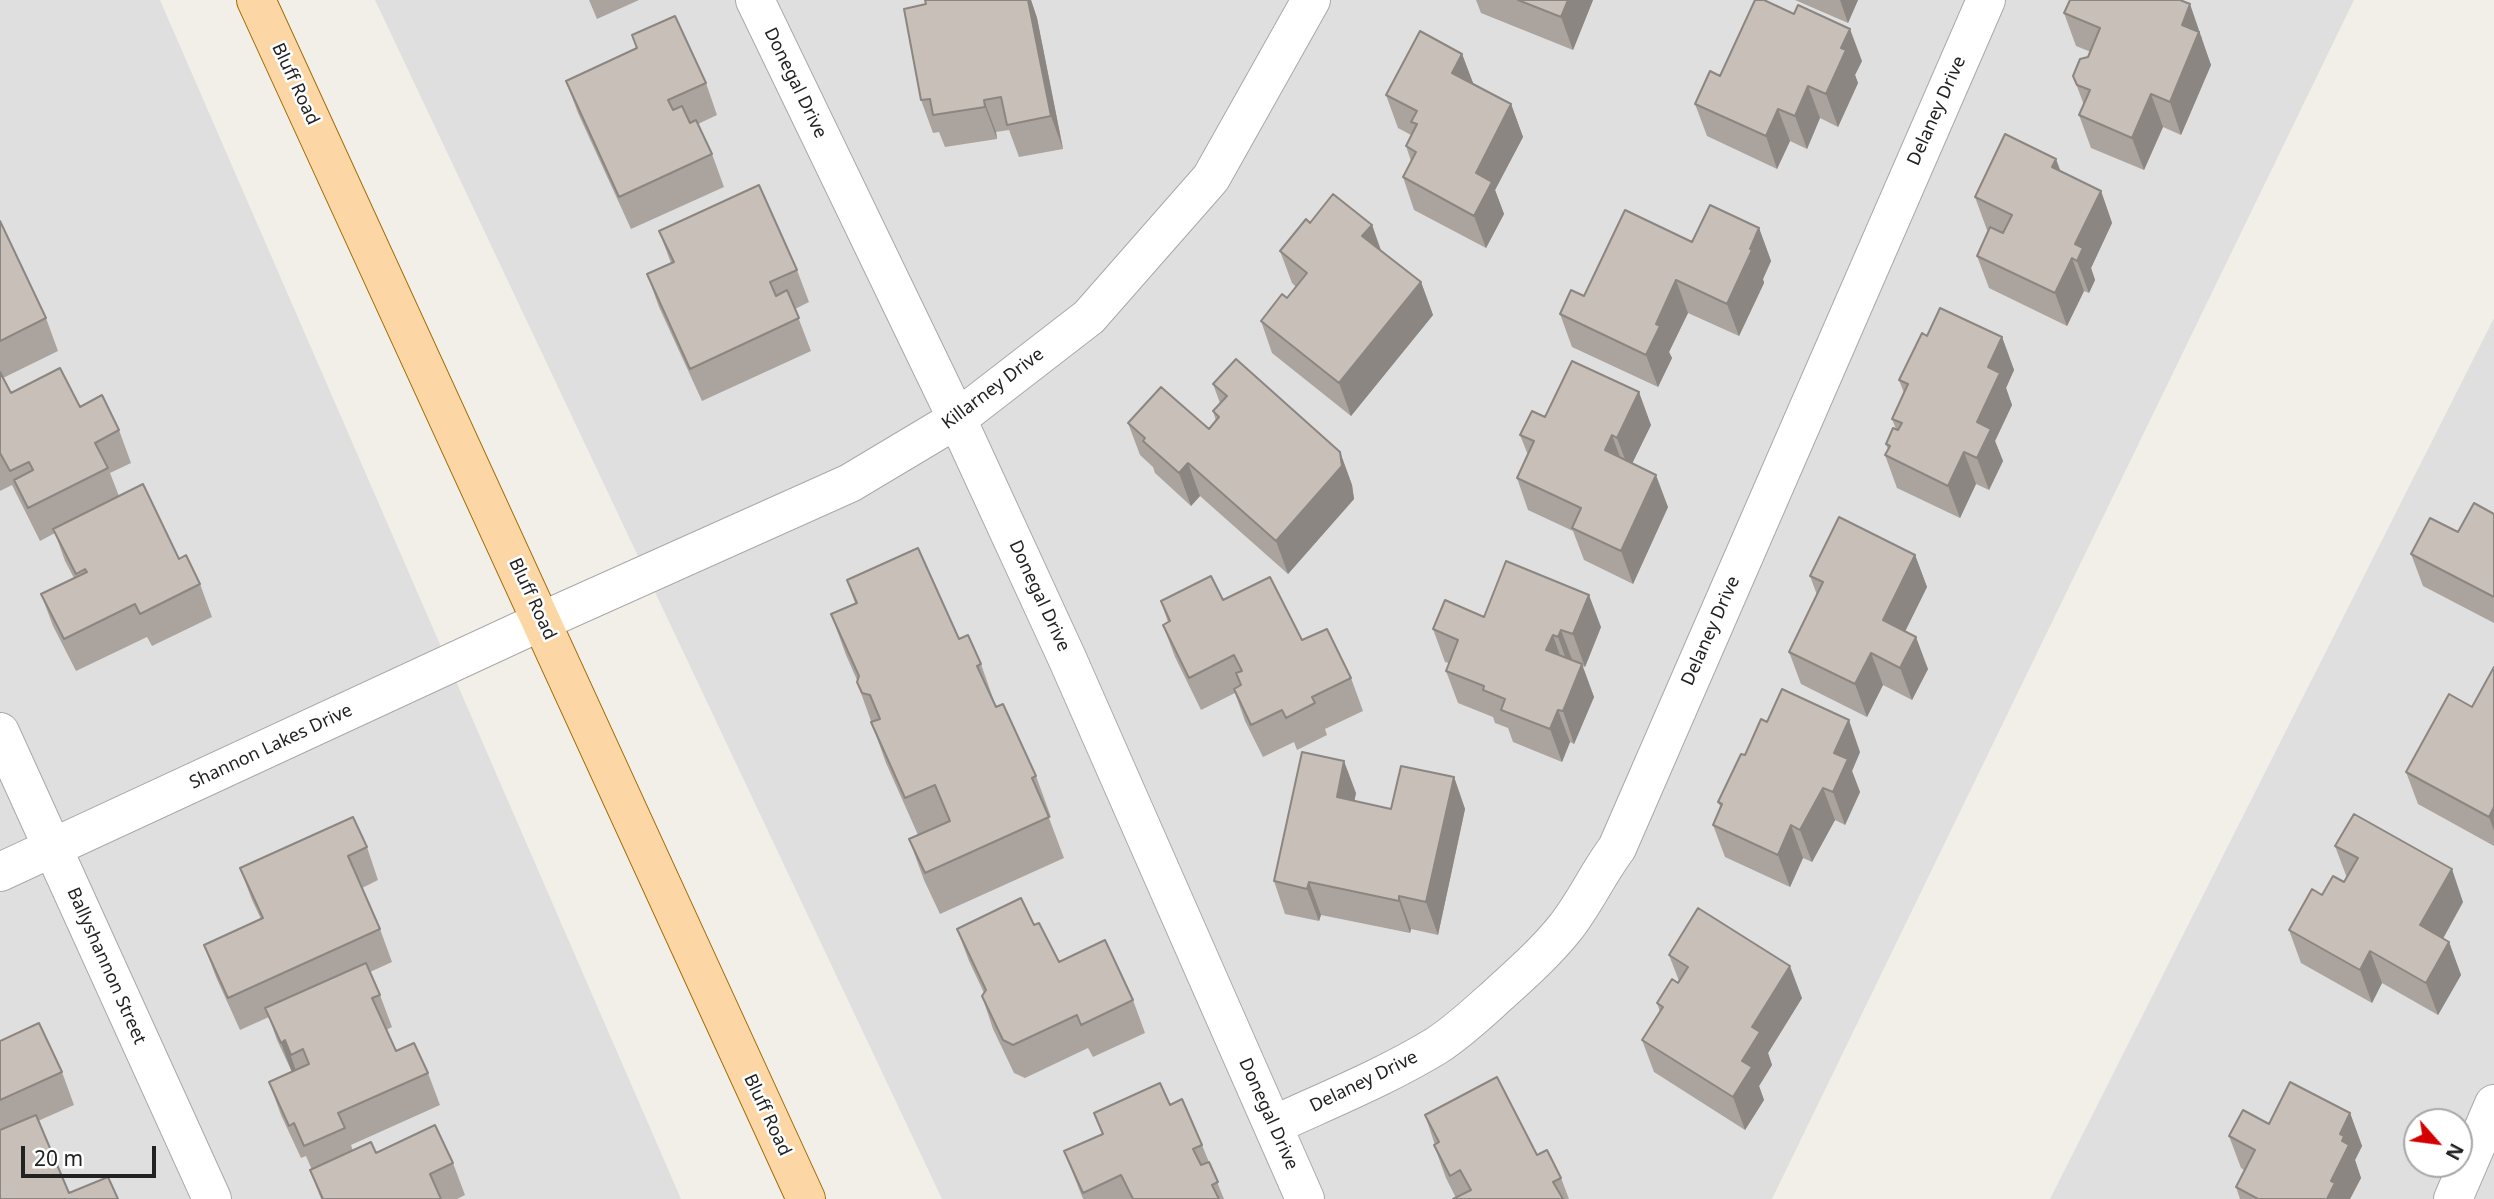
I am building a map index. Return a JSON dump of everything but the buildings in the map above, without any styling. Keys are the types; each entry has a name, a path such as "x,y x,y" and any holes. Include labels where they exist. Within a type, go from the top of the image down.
{"main road":[{"name":"Bluff Road","path":"256,0 806,1199"}],"street":[{"name":"Donegal Drive","path":"755,0 957,419 1067,658 1305,1199"},
{"name":"Killarney Drive","path":"542,621 850,483 957,419 1088,317 1211,178 1311,0"},
{"name":"Delaney Drive","path":"1274,1125 1378,1077 1437,1045 1482,1012 1513,984 1556,939 1588,895 1602,868 1617,848 1986,0"},
{"name":"Shannon Lakes Drive","path":"0,872 542,621"},
{"name":"Ballyshannon Street","path":"0,732 212,1199"},
{"path":"2453,1199 2481,1171 2494,1104"}],"shaded area":[{"path":"0,0 160,0 681,1199 0,1199"},
{"path":"375,0 2354,0 1772,1199 942,1199"},
{"path":"2494,318 2494,1199 2050,1199"}]}
